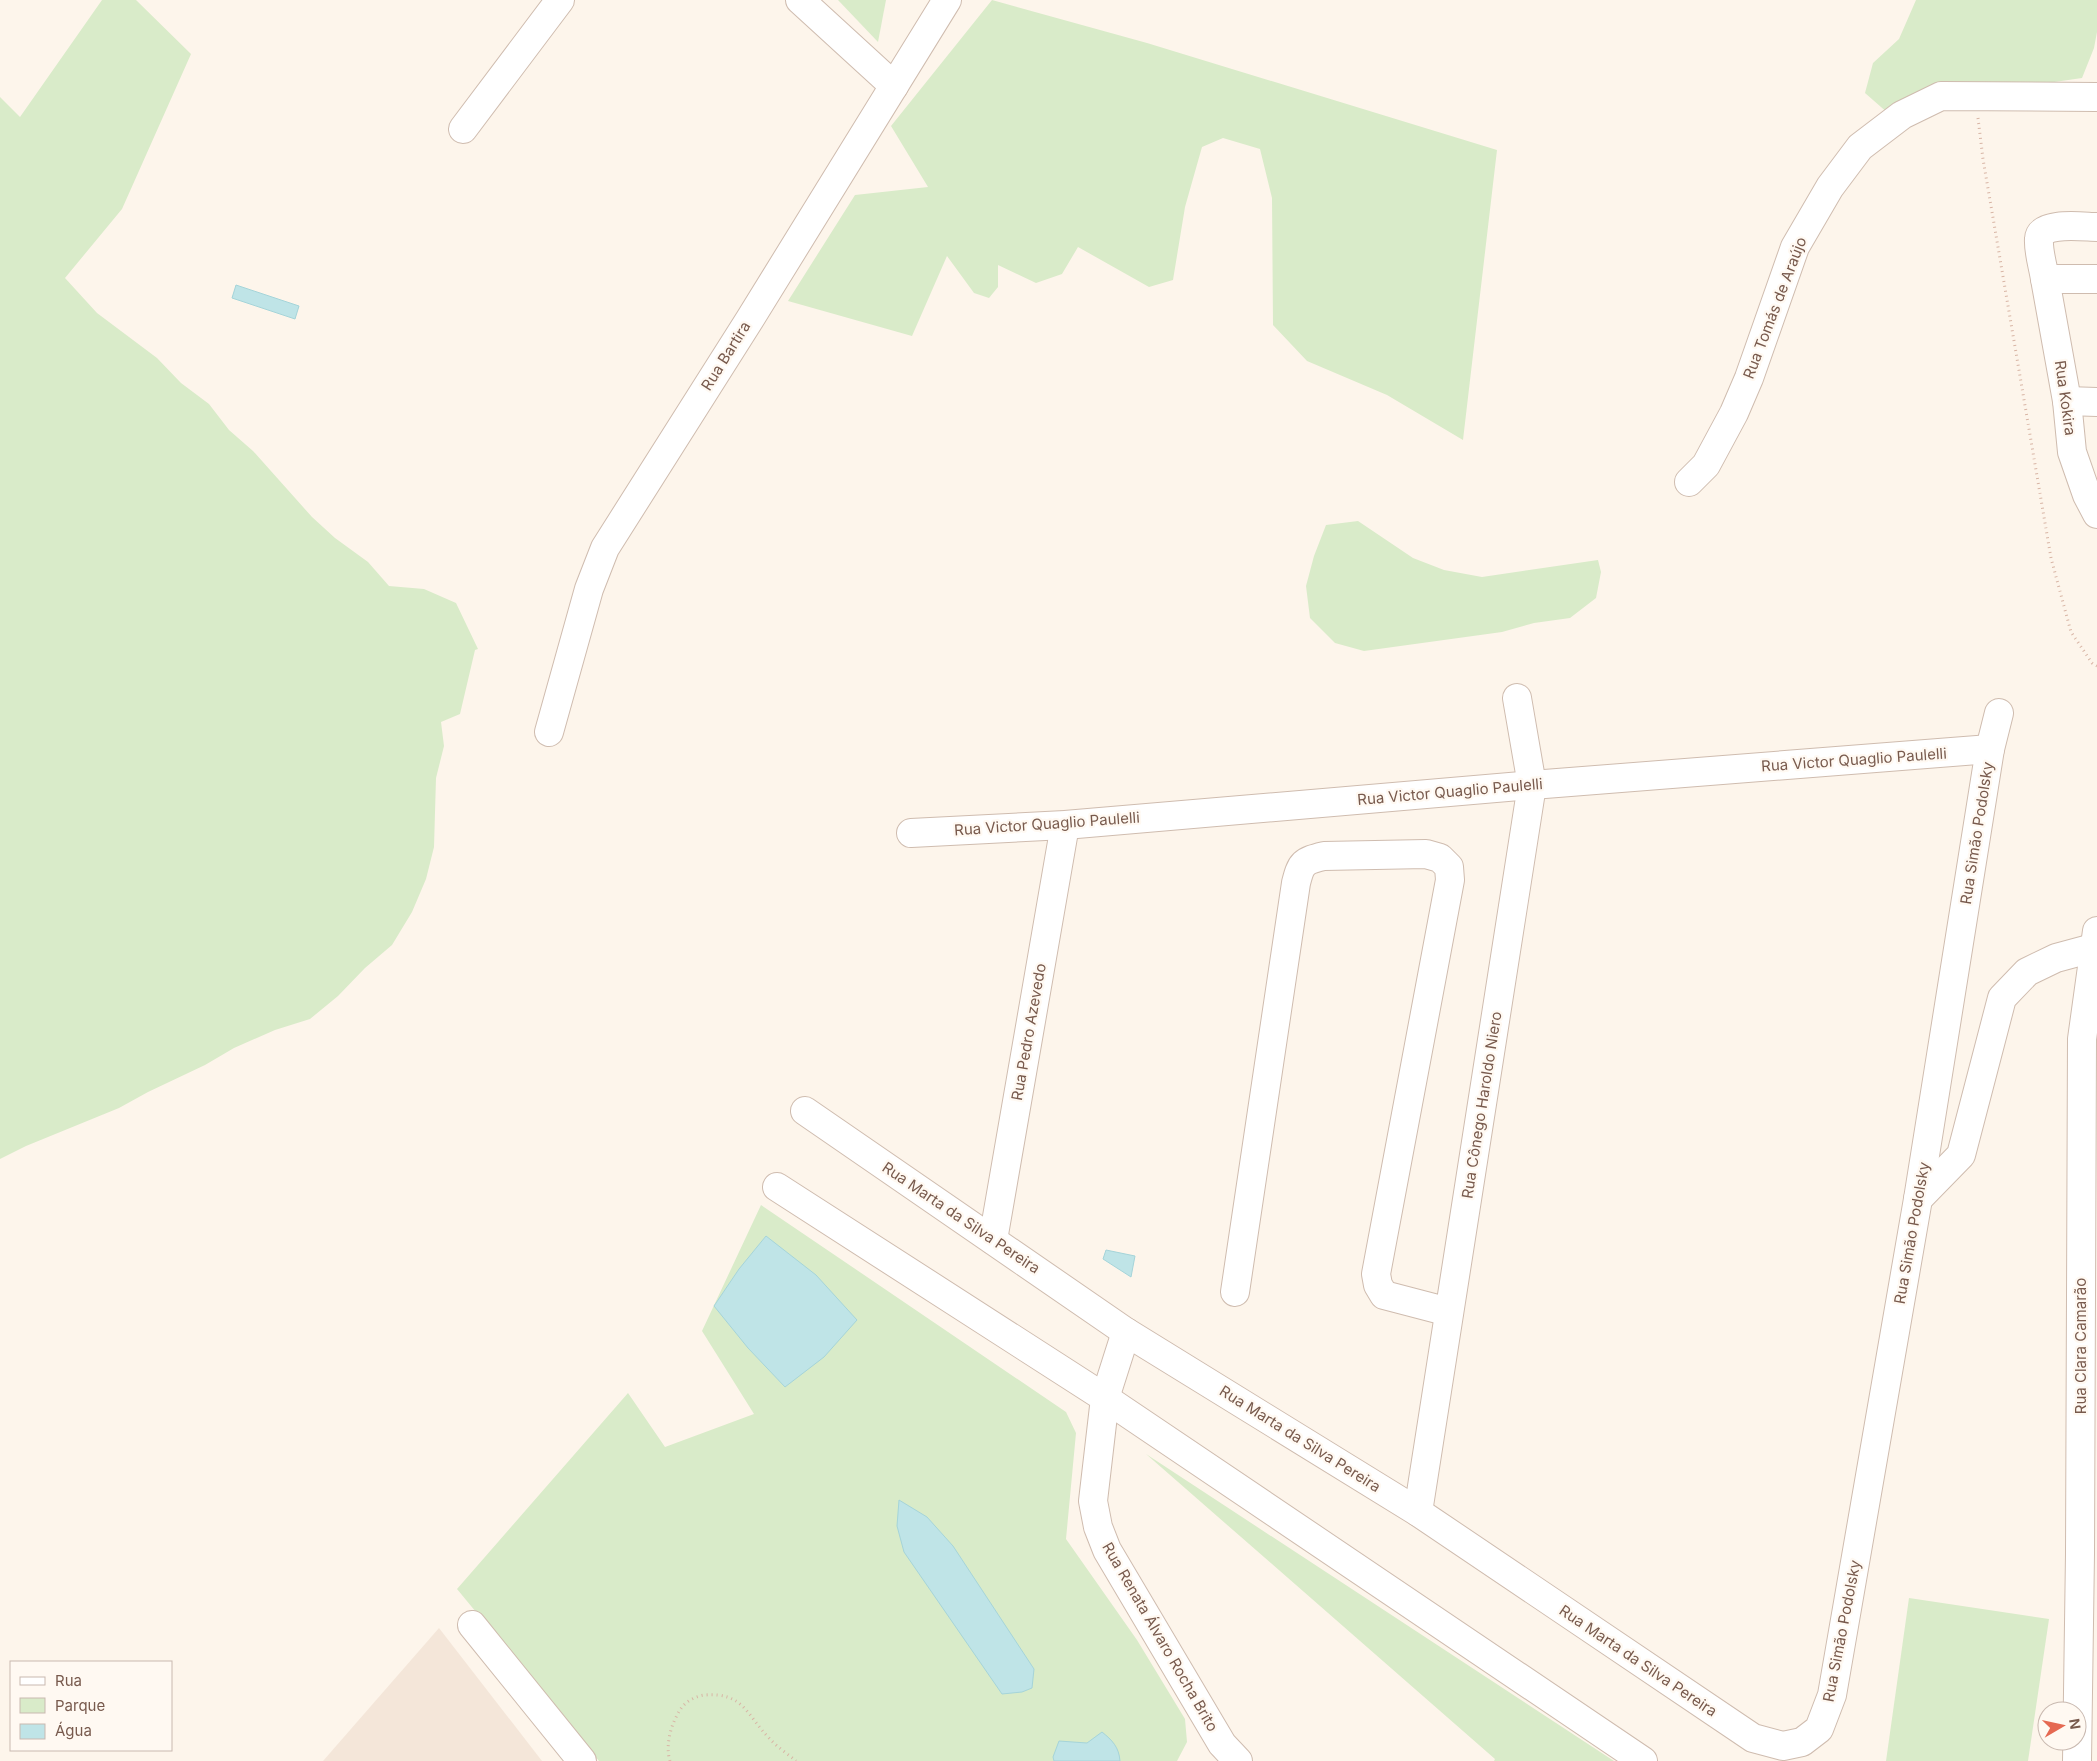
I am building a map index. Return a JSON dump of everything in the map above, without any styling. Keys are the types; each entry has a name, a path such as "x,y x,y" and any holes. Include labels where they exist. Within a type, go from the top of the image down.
{"street":[{"path":"463,129 560,0"},
{"path":"800,0 894,86"},
{"name":"Rua Bartira","path":"549,732 589,589 605,548 946,0"},
{"name":"Rua Tomás de Araújo","path":"1689,482 1706,466 1734,413 1749,378 1795,247 1830,187 1860,147 1902,115 1940,96 2097,97"},
{"name":"Rua Kokira","path":"2097,227 2048,228 2042,232 2039,238 2067,401 2085,452 2087,495 2097,514"},
{"path":"2045,279 2097,279"},
{"path":"2067,401 2097,402"},
{"name":"Rua Cônego Haroldo Niero","path":"1418,1512 1532,785 1518,698"},
{"name":"Rua Simão Podolsky","path":"1802,1742 1819,1729 1832,1695 1918,1198 1990,749 1999,713"},
{"name":"Rua Victor Quaglio Paulelli","path":"911,833 1065,825 1532,785 1990,749"},
{"name":"Rua Pedro Azevedo","path":"993,1240 1065,825"},
{"path":"1235,1292 1288,933 1300,867 1308,860 1324,856 1426,854 1440,858 1449,867 1450,880 1376,1274 1378,1285 1384,1295 1449,1312"},
{"path":"1918,1198 1961,1155 2002,998 2027,972 2095,940"},
{"name":"Rua Clara Camarão","path":"2077,1761 2088,1554 2082,1039 2095,940"},
{"name":"Rua Marta da Silva Pereira","path":"805,1111 1126,1332 1418,1512 1753,1738 1783,1746 1802,1742"},
{"path":"777,1186 1105,1398 1643,1761"},
{"name":"Rua Renata Álvaro Rocha Brito","path":"1126,1332 1105,1398 1093,1501 1098,1527 1108,1550 1224,1755"},
{"path":"472,1625 582,1761"}],"path":[{"path":"1976,96 1983,159 2051,558 2071,632 2092,663 2097,666"},
{"path":"670,1761 668,1753 673,1721 684,1704 700,1695 718,1694 733,1698 743,1706 770,1739 796,1761"}],"shaded area":[{"path":"439,1628 542,1761 323,1761"}],"green space":[{"path":"102,0 136,0 191,54 122,209 65,278 97,313 157,358 181,383 209,404 229,430 253,451 312,517 335,538 368,562 389,586 424,589 456,603 478,649 475,650 460,714 441,722 444,746 436,778 434,847 426,879 412,912 392,945 365,968 338,996 310,1019 275,1030 234,1048 205,1065 119,1108 26,1146 0,1159 0,97 20,117"},
{"path":"838,0 886,0 878,42"},
{"path":"992,0 1147,43 1497,150 1463,440 1387,395 1307,361 1273,325 1272,198 1260,149 1223,138 1202,147 1185,207 1173,280 1149,287 1078,247 1062,274 1036,283 998,265 998,287 989,298 974,293 947,256 912,336 788,301 855,195 928,187 891,126"},
{"path":"1916,0 2097,0 2097,32 2094,48 2082,78 2013,88 1889,114 1865,93 1873,63 1899,39"},
{"path":"1358,521 1413,558 1444,570 1482,577 1598,560 1601,572 1596,598 1570,618 1534,623 1502,632 1364,651 1335,643 1310,618 1306,586 1314,556 1326,525"},
{"path":"761,1205 1066,1412 1076,1433 1066,1539 1137,1640 1185,1719 1187,1742 1177,1761 599,1761 457,1589 628,1393 665,1447 754,1414 702,1331"},
{"path":"1146,1454 1614,1761 1494,1761 1495,1759"},
{"path":"1909,1598 2049,1619 2028,1761 1886,1761"}],"water":[{"path":"236,285 299,306 295,319 232,298"},
{"path":"766,1236 816,1275 857,1320 824,1357 785,1387 748,1348 714,1306 739,1269"},
{"path":"1106,1250 1135,1256 1131,1277 1103,1259"},
{"path":"899,1500 927,1517 953,1546 1034,1669 1032,1688 1022,1692 1002,1694 904,1552 897,1526"},
{"path":"1102,1732 1114,1744 1120,1761 1054,1761 1053,1757 1059,1741 1087,1743"}]}
